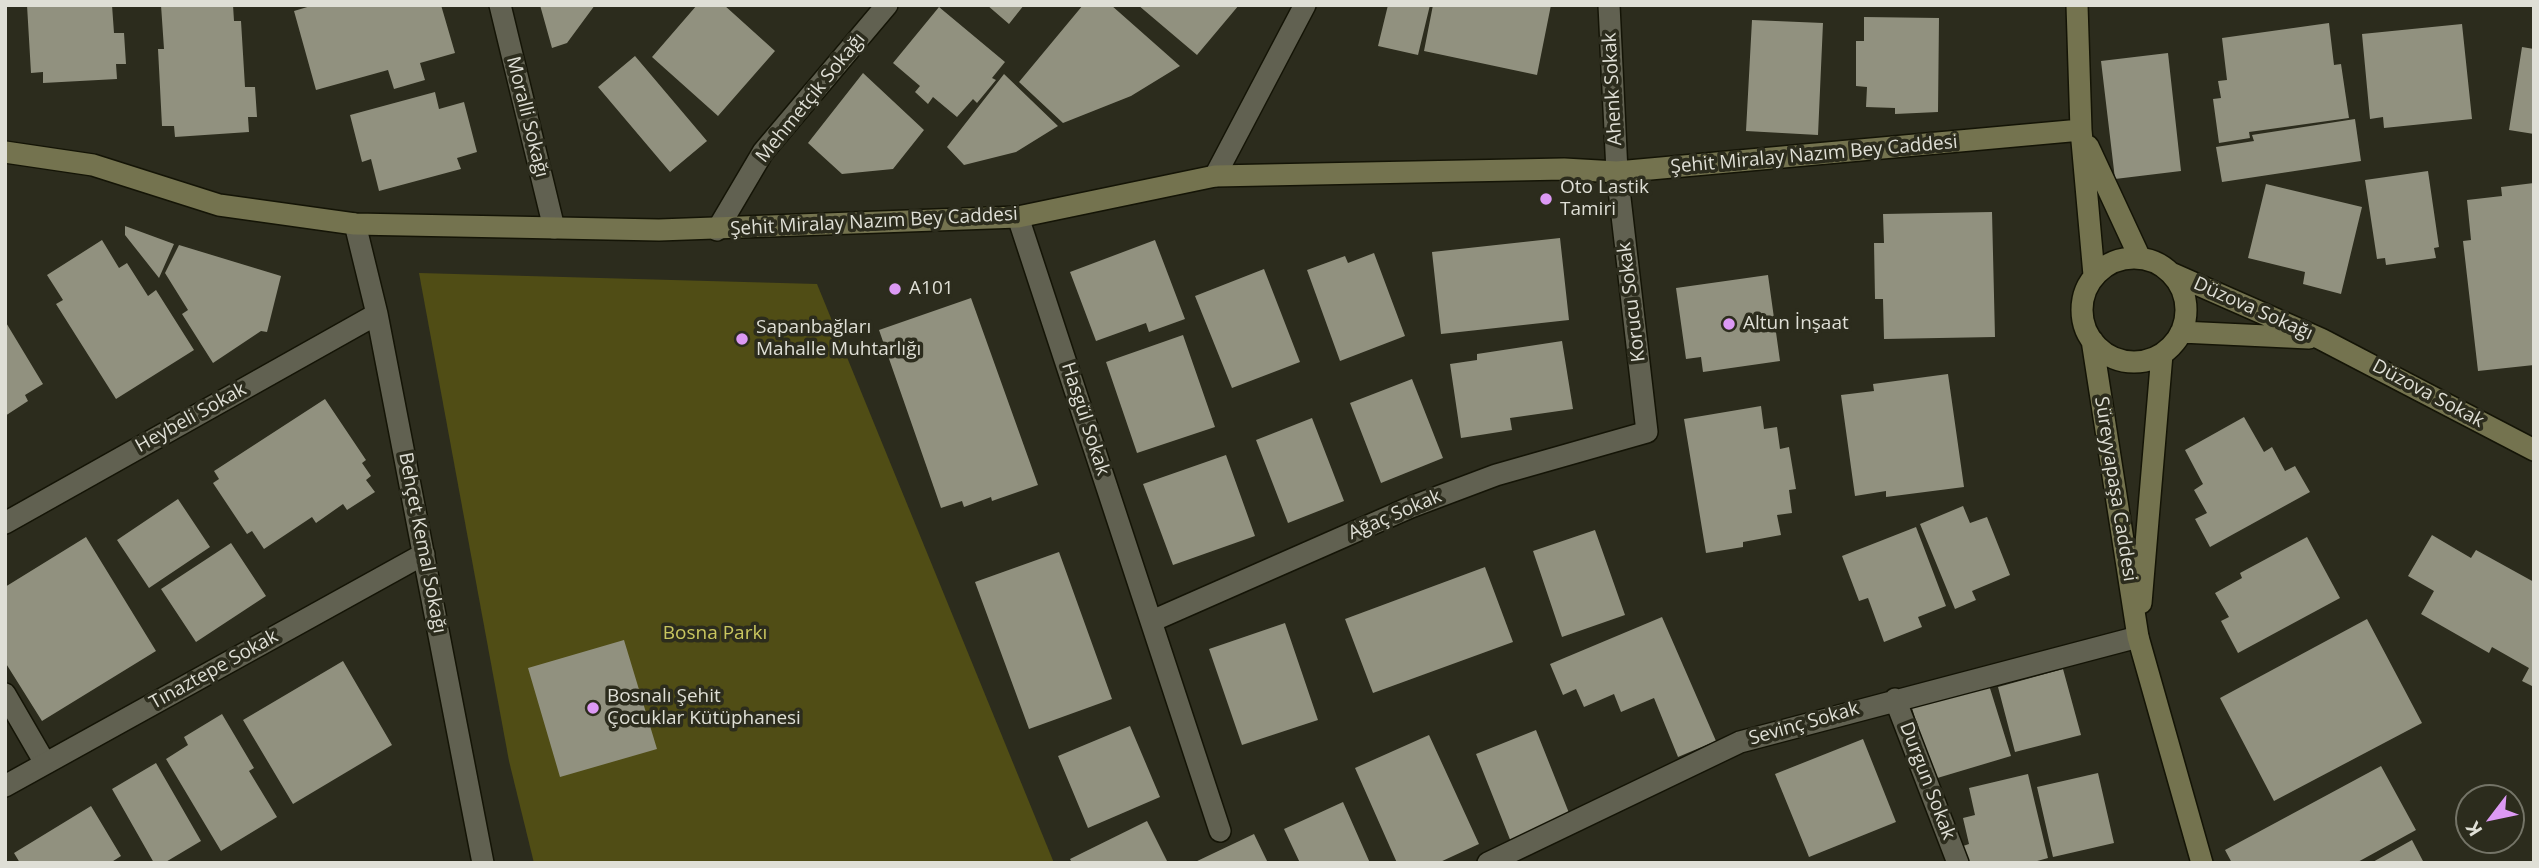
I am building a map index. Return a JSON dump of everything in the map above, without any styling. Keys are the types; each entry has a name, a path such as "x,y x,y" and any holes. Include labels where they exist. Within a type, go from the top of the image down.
{"street":[{"name":"Moralli Sokağı","path":"500,5 554,228"},
{"name":"Mehmetçik Sokağı","path":"717,230 763,152 887,5"},
{"path":"1215,176 1305,5"},
{"name":"Ahenk Sokak","path":"1609,5 1617,172"},
{"path":"2077,5 2081,130 2094,275"},
{"name":"Şehit Miralay Nazım Bey Caddesi","path":"5,152 93,165 219,205 355,224 717,230 1018,217 1215,176 1564,169 1617,172 2081,130"},
{"path":"2081,130 2140,258"},
{"name":"Korucu Sokak","path":"1617,172 1647,432"},
{"name":"Hasgül Sokak","path":"1018,217 1220,831"},
{"name":"Behçet Kemal Sokağı","path":"355,224 377,314 483,863"},
{"path":"2092,340 2103,351 2124,360 2147,360 2162,354 2181,332 2185,302 2171,273 2157,263 2140,258 2124,258 2107,264 2094,275"},
{"name":"Düzova Sokağı","path":"2171,273 2321,339"},
{"name":"Süreyyapaşa Caddesi","path":"2094,275 2085,291 2082,308 2084,325 2092,340 2138,637 2202,863"},
{"name":"Heybeli Sokak","path":"8,516 377,314"},
{"name":"Düzova Sokağı","path":"2181,332 2321,339"},
{"name":"Düzova Sokak","path":"2321,339 2534,450"},
{"name":"Süreyyapaşa Caddesi","path":"2138,637 2162,354"},
{"name":"Ağaç Sokak","path":"1152,621 1411,507 1496,475 1647,432"},
{"name":"Tınaztepe Sokak","path":"5,786 424,554"},
{"name":"Sevinç Sokak","path":"1488,863 1740,742 2138,637"},
{"path":"5,694 45,764"},
{"name":"Durgun Sokak","path":"1895,699 1958,863"}],"green space":[{"name":"Bosna Parkı","path":"419,273 817,284 1054,863 534,863 509,761"}],"building":[{"path":"27,5 112,5 114,33 124,33 126,64 116,64 117,79 43,83 43,72 31,73"},
{"path":"161,5 233,5 234,21 241,21 245,87 255,87 257,117 248,117 249,132 175,137 174,126 162,126 158,49 164,49"},
{"path":"314,5 441,5 455,53 420,63 425,80 394,89 388,70 316,90 294,11"},
{"path":"540,5 595,5 567,43 552,48"},
{"path":"697,5 724,5 775,51 718,116 652,57"},
{"path":"987,5 1024,5 1009,24"},
{"path":"1083,5 1111,5 1180,66 1131,96 1063,123 1019,82"},
{"path":"1138,5 1239,5 1197,55"},
{"path":"1388,5 1430,5 1418,55 1378,46"},
{"path":"1433,5 1551,5 1537,75 1424,51"},
{"path":"939,7 1005,62 992,78 996,80 977,103 973,99 957,117 933,97 928,104 915,92 920,86 893,63"},
{"path":"1864,17 1939,18 1938,112 1895,114 1895,108 1866,107 1867,87 1856,86 1856,41 1864,41"},
{"path":"1752,20 1823,23 1818,135 1746,131"},
{"path":"2329,23 2334,65 2341,64 2349,118 2249,132 2250,138 2219,143 2213,99 2221,98 2218,81 2227,80 2222,38"},
{"path":"2462,24 2472,119 2384,128 2383,117 2370,119 2362,34"},
{"path":"2522,47 2534,49 2534,134 2509,130"},
{"path":"2168,53 2181,171 2115,179 2101,61"},
{"path":"635,56 707,141 670,172 598,87"},
{"path":"863,73 924,130 893,169 842,174 808,143"},
{"path":"1004,74 1058,126 1016,152 964,165 947,147"},
{"path":"435,92 439,109 464,102 477,152 457,158 461,169 379,191 371,159 362,162 350,115"},
{"path":"2355,119 2361,161 2222,182 2216,147 2254,141 2252,135"},
{"path":"2428,171 2439,247 2434,248 2436,258 2386,265 2385,258 2377,259 2365,180"},
{"path":"2534,183 2534,365 2478,371 2463,241 2471,240 2467,200 2502,196 2501,187"},
{"path":"2266,184 2362,207 2341,294 2303,284 2305,272 2248,258"},
{"path":"1992,212 1995,337 1884,339 1883,299 1875,299 1874,243 1884,243 1883,214"},
{"path":"125,226 174,244 159,278 125,235"},
{"path":"1560,238 1569,320 1441,334 1432,252"},
{"path":"102,240 119,268 127,263 148,296 156,290 194,350 116,399 56,304 63,300 47,275"},
{"path":"1155,240 1185,319 1149,332 1146,323 1096,341 1070,272"},
{"path":"179,245 281,276 267,332 261,331 213,363 182,314 188,310 165,273"},
{"path":"1374,253 1405,336 1340,361 1307,270 1345,256 1348,263"},
{"path":"1264,269 1300,362 1232,388 1195,296"},
{"path":"1768,275 1780,361 1703,372 1701,357 1686,359 1676,288"},
{"path":"971,298 1038,485 992,501 991,497 964,507 962,501 941,508 879,330"},
{"path":"5,321 43,384 25,395 28,401 5,416"},
{"path":"1183,335 1215,427 1137,453 1106,362"},
{"path":"1562,341 1573,409 1510,418 1512,430 1461,438 1450,364 1477,360 1477,354"},
{"path":"1948,374 1964,487 1886,497 1886,491 1855,496 1841,395 1874,391 1873,384"},
{"path":"1412,379 1443,458 1381,483 1350,403"},
{"path":"325,399 366,460 362,463 371,476 366,480 375,492 347,510 343,504 316,523 312,517 264,549 252,531 247,534 213,483 219,479 214,471"},
{"path":"1761,406 1764,429 1777,427 1780,449 1789,447 1796,489 1789,490 1792,513 1777,515 1781,535 1743,542 1743,547 1706,553 1684,419"},
{"path":"2244,417 2264,452 2272,447 2285,471 2295,466 2310,492 2210,547 2195,519 2207,513 2194,490 2203,484 2185,450"},
{"path":"1312,418 1344,501 1288,523 1256,440"},
{"path":"1226,455 1255,536 1173,565 1143,484"},
{"path":"178,499 210,547 149,588 117,540"},
{"path":"1963,506 1970,523 1987,517 2010,575 1972,591 1976,600 1955,609 1920,524"},
{"path":"1916,527 1946,606 1918,617 1922,627 1884,642 1868,598 1859,601 1842,556"},
{"path":"1595,530 1625,615 1562,637 1533,551"},
{"path":"2432,535 2471,558 2476,550 2534,582 2534,687 2522,681 2529,668 2492,647 2489,653 2421,614 2434,591 2408,576"},
{"path":"86,537 156,651 42,721 5,662 5,587"},
{"path":"2307,537 2340,598 2238,653 2221,621 2229,617 2215,593 2242,578 2240,573"},
{"path":"231,543 266,596 196,642 161,589"},
{"path":"1059,552 1112,699 1029,729 975,582"},
{"path":"1485,567 1513,642 1373,693 1345,619"},
{"path":"1662,617 1716,741 1678,757 1654,698 1621,712 1614,694 1584,707 1576,689 1563,695 1550,664"},
{"path":"2367,619 2422,723 2274,801 2220,698"},
{"path":"1285,623 1318,720 1242,745 1209,649"},
{"name":"Bosnalı Şehit Çocuklar Kütüphanesi","path":"624,640 657,749 560,777 528,668"},
{"path":"343,661 392,745 293,804 243,720"},
{"path":"2063,669 2081,735 2015,752 1998,687"},
{"path":"1989,685 2011,756 1934,779 1912,708"},
{"path":"222,714 254,768 249,771 277,817 221,851 166,759 188,745 184,737"},
{"path":"1130,726 1160,797 1088,828 1058,756"},
{"path":"1536,730 1571,818 1511,842 1476,754"},
{"path":"1429,735 1479,844 1438,863 1397,863 1355,768"},
{"path":"1863,739 1896,822 1809,857 1775,774"},
{"path":"156,763 201,841 164,863 154,863 112,789"},
{"path":"2381,766 2416,830 2356,863 2232,863 2225,850"},
{"path":"2098,773 2114,843 2053,857 2037,787"},
{"path":"2028,774 2048,858 2030,863 1967,863 1963,846 1969,844 1963,818 1975,815 1969,788"},
{"path":"1343,802 1370,863 1300,863 1284,829"},
{"path":"91,806 121,856 110,863 20,863 14,853"},
{"path":"1147,821 1168,863 1072,863 1070,859"},
{"path":"1254,834 1268,863 1193,863"},
{"path":"2412,840 2424,863 2371,863"}],"place":[{"name":"Oto Lastik Tamiri","path":"1546,199"},
{"name":"A101","path":"895,289"},
{"name":"Altun İnşaat","path":"1729,324"},
{"name":"Sapanbağları Mahalle Muhtarlığı","path":"742,339"},
{"name":"Bosnalı Şehit Çocuklar Kütüphanesi","path":"593,708"}]}
